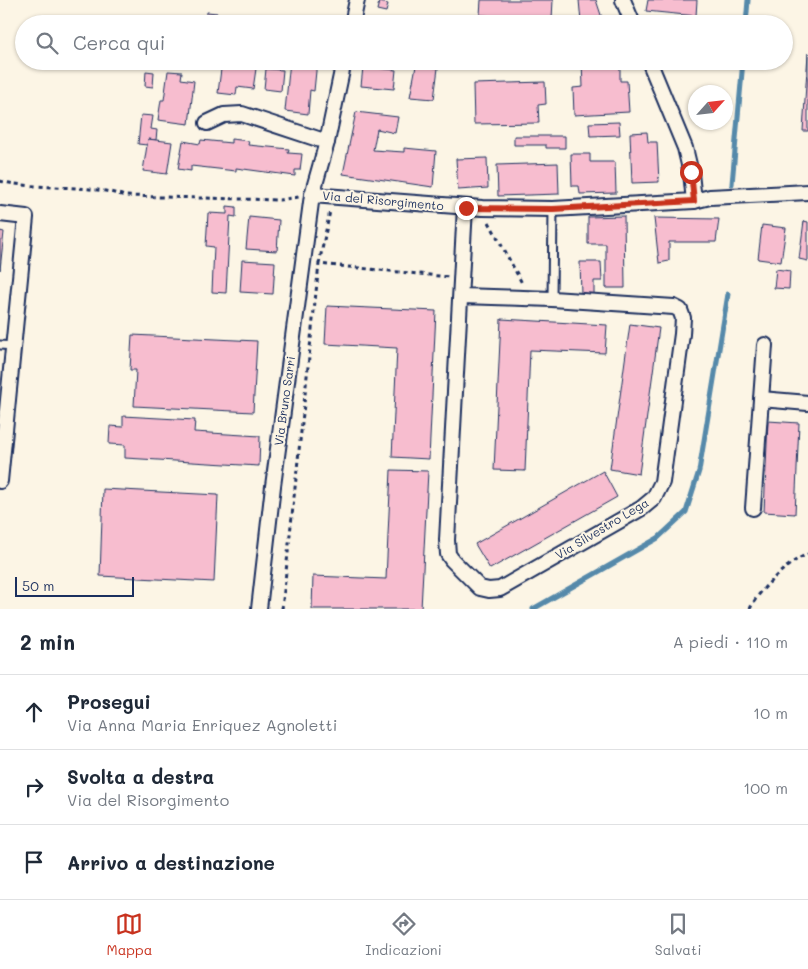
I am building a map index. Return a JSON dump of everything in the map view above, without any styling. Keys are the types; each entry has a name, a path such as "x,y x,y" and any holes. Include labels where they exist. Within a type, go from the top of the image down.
{"street":[{"path":"354,15 357,0"},
{"path":"623,0 629,15"},
{"name":"Via del Risorgimento","path":"342,70 327,142 312,195 466,208 553,209 694,201 710,197 808,192"},
{"path":"653,70 685,148 691,172 694,201"},
{"path":"207,123 224,114 242,114 327,142"},
{"name":"Via Bruno Sarri","path":"260,608 312,195"},
{"name":"Via Silvestro Lega","path":"461,296 552,299 674,307 678,308 682,314 682,334 660,489 654,498 642,508 500,589 489,590 480,588 452,560 447,548 461,296 462,278 466,208"},
{"path":"0,214 26,217 0,476"},
{"path":"753,508 765,345"},
{"path":"762,399 808,402"}],"lane":[{"path":"552,299 553,209"},
{"path":"0,344 14,346"}],"path":[{"path":"0,181 41,188 112,192 125,196 279,200 312,195"},
{"path":"282,609 319,264 332,197"},
{"path":"482,208 530,298"},
{"path":"319,264 462,278"},
{"path":"750,609 777,574 808,554"}],"building":[{"path":"481,0 553,0 552,15 480,15"},
{"path":"579,0 596,0 601,15 580,15"},
{"path":"648,0 697,0 696,15 646,11"},
{"path":"379,2 388,4 386,12 377,10"},
{"path":"207,12 217,13 217,15 207,15"},
{"path":"808,53 808,131 803,131"},
{"path":"221,70 256,70 253,89 237,87 236,95 218,93"},
{"path":"266,70 283,70 281,91 264,89"},
{"path":"289,70 316,70 314,91 310,90 308,114 285,111"},
{"path":"363,70 396,70 394,89 361,86"},
{"path":"415,70 438,70 434,99 410,97"},
{"path":"582,70 620,70 620,81 627,81 629,112 574,115 573,88 583,87"},
{"path":"146,71 154,72 153,87 145,86"},
{"path":"168,71 182,72 181,79 194,81 189,124 158,120 161,100 164,100"},
{"path":"545,82 546,104 538,105 539,123 474,124 473,84"},
{"path":"356,112 398,117 395,133 377,129 373,150 404,152 404,148 436,151 433,187 343,174"},
{"path":"141,115 153,116 151,129 157,130 156,140 148,139 147,145 138,144"},
{"path":"619,122 620,135 590,136 589,123"},
{"path":"647,132 648,142 657,142 659,182 632,183 630,133"},
{"path":"514,136 565,136 565,148 546,148 546,145 514,145"},
{"path":"148,139 172,142 167,174 143,171"},
{"path":"231,139 249,141 248,145 289,149 288,153 302,154 300,170 295,170 295,176 236,168 236,171 191,166 191,171 178,169 183,141 200,144 201,140 231,143"},
{"path":"571,154 590,154 590,162 615,162 616,193 580,194 579,186 572,186"},
{"path":"487,158 488,188 458,190 456,159"},
{"path":"558,163 559,194 498,196 497,165"},
{"path":"227,206 236,207 236,217 230,216 226,293 212,292 214,247 206,246 208,213 227,214"},
{"path":"624,216 625,288 606,288 606,244 588,244 588,217"},
{"path":"249,217 279,220 277,251 246,249"},
{"path":"654,218 719,219 716,242 669,242 669,261 659,263"},
{"path":"804,221 808,222 808,261 799,259"},
{"path":"762,225 786,228 781,262 758,259"},
{"path":"0,231 4,232 0,270"},
{"path":"242,260 275,262 273,294 240,292"},
{"path":"580,262 601,262 602,281 594,281 594,294 581,294"},
{"path":"776,269 790,271 789,289 774,288"},
{"path":"327,306 436,311 429,459 392,457 397,348 325,344"},
{"path":"501,319 607,325 605,353 530,350 525,471 494,470"},
{"path":"630,324 659,328 639,474 610,469"},
{"path":"132,335 257,341 253,412 134,406 136,370 130,370"},
{"path":"123,416 195,420 194,432 260,436 259,466 125,458 125,445 109,444 110,426 123,427"},
{"path":"768,421 799,423 795,514 764,512"},
{"path":"391,470 428,471 421,609 312,609 313,576 386,579"},
{"path":"603,471 617,497 490,569 475,544"},
{"path":"103,489 218,495 214,582 100,576"}],"waterway":[{"path":"747,15 748,0"},
{"path":"732,184 742,70"},
{"path":"533,609 658,538 686,512 699,471 728,294"}],"route":[{"path":"466,208 553,209 694,201 691,172"}]}
